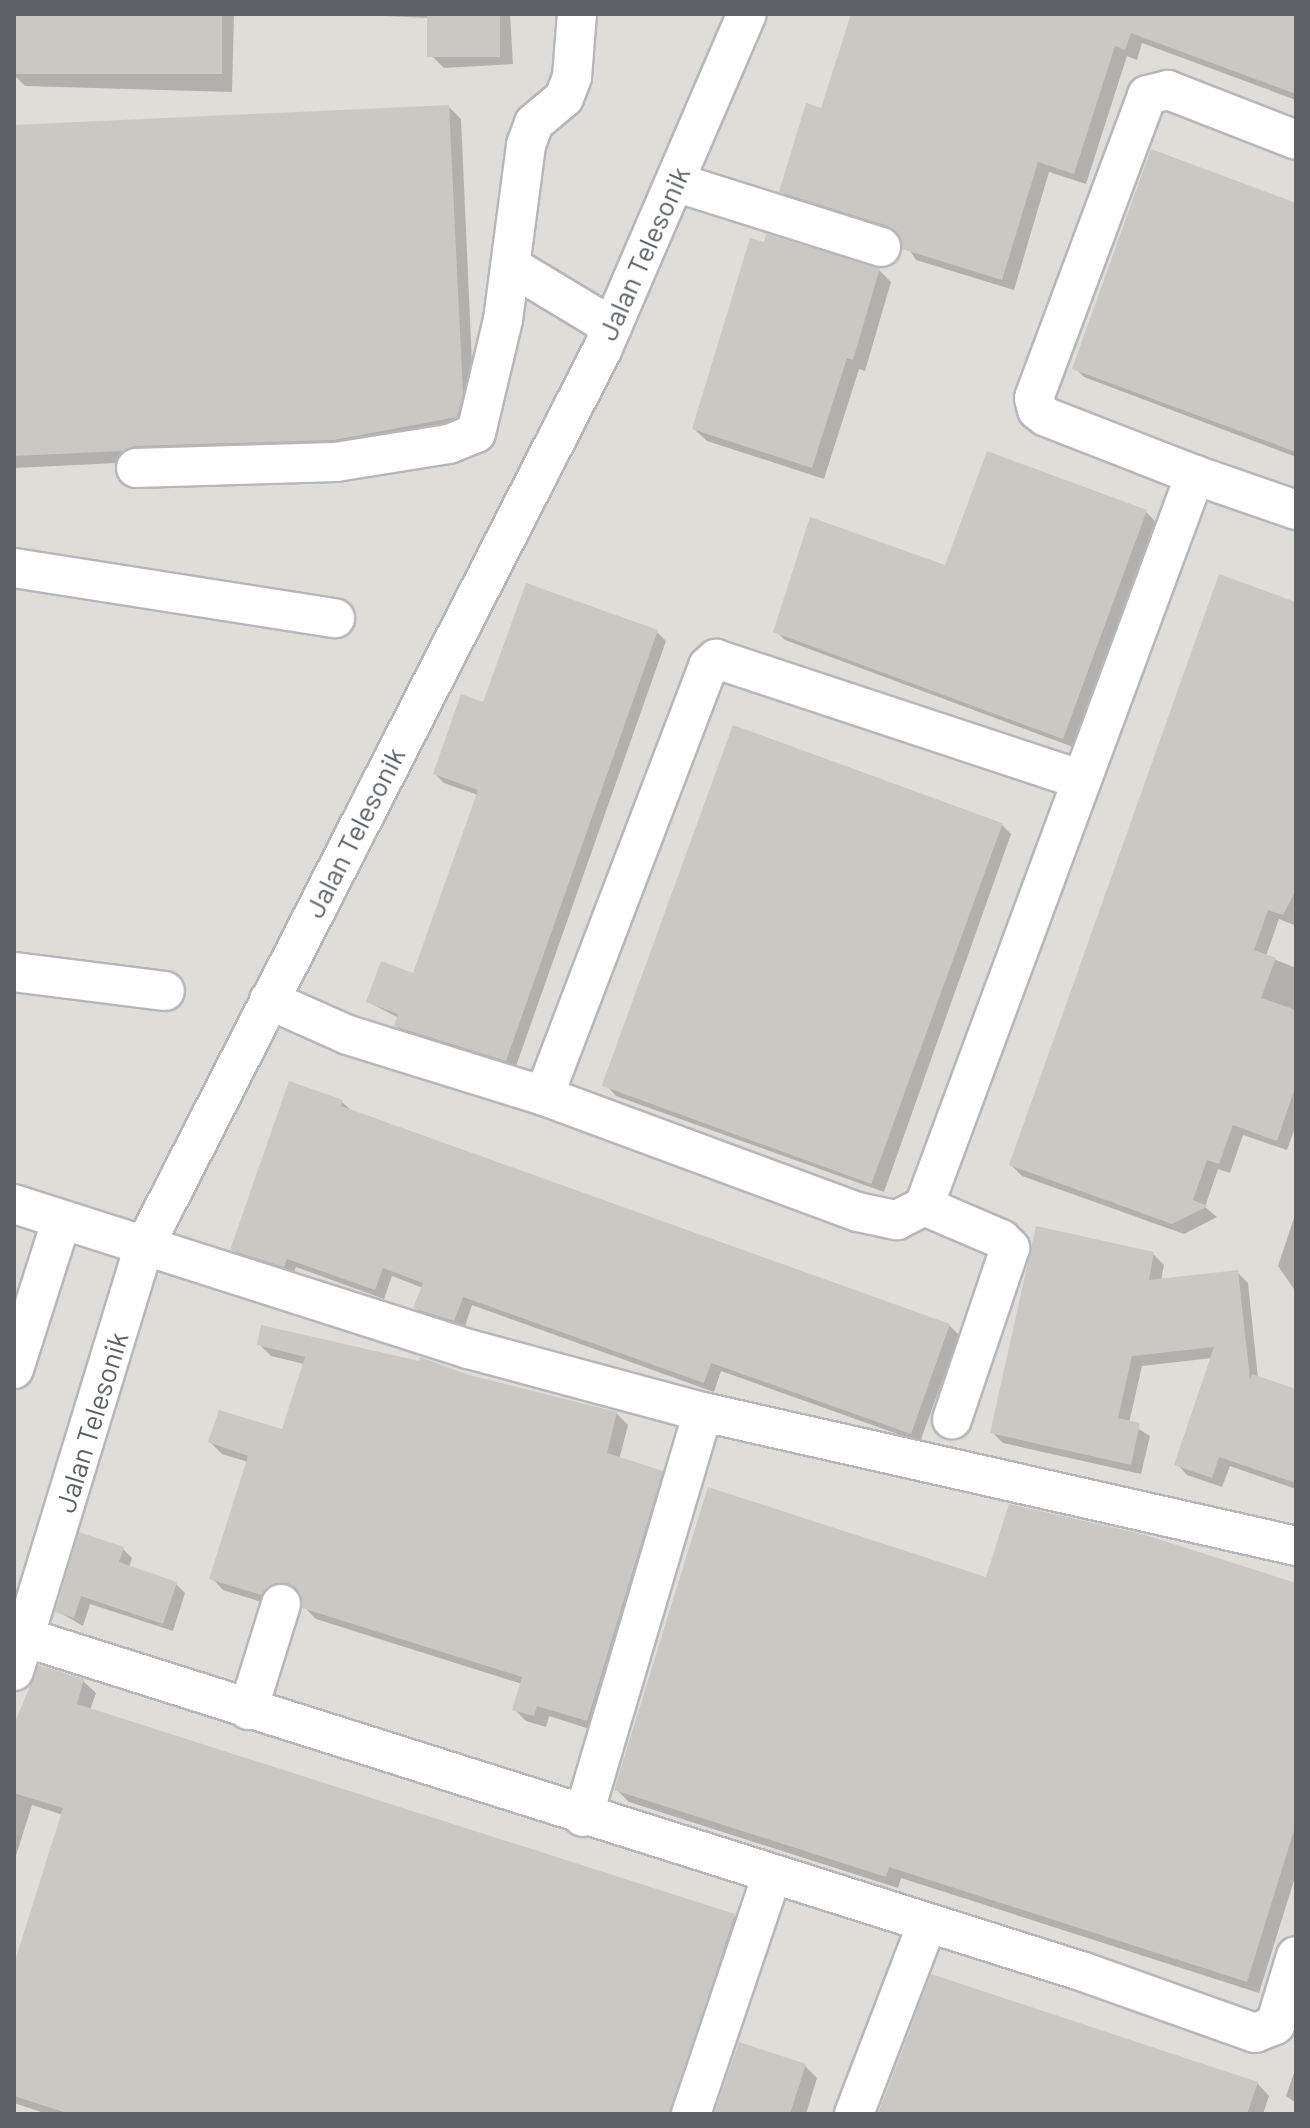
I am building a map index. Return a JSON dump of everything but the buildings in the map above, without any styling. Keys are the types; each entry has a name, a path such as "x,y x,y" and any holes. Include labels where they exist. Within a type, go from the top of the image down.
{"street":[{"path":"136,468 336,462 470,438 481,426 486,410 511,266 526,145 534,123 564,98 572,77 577,14"},
{"name":"Jalan Telesonik","path":"19,1654 103,1392 143,1249 612,327 747,14"},
{"path":"1296,140 1168,90 1147,95 1034,398 1037,410 1046,417 1195,475 1296,510"},
{"path":"675,182 881,247"},
{"path":"511,266 612,327"},
{"path":"269,1000 348,1035 544,1096 858,1212 897,1220 924,1206 1195,475"},
{"path":"14,568 335,618"},
{"path":"544,1096 708,666 716,659 1081,780"},
{"path":"14,972 165,991"},
{"path":"14,1204 143,1249 469,1349 703,1412 1296,1546"},
{"path":"924,1206 1001,1239 1010,1248 952,1419"},
{"path":"14,1369 61,1222"},
{"path":"583,1817 703,1412"},
{"path":"248,1710 281,1604"},
{"path":"19,1654 248,1710 927,1924 1255,2033 1275,2025 1296,1956"},
{"path":"691,2114 772,1875"},
{"path":"854,2114 927,1924"}],"shaded area":[{"path":"14,14 1296,14 1296,2114 14,2114"}]}
